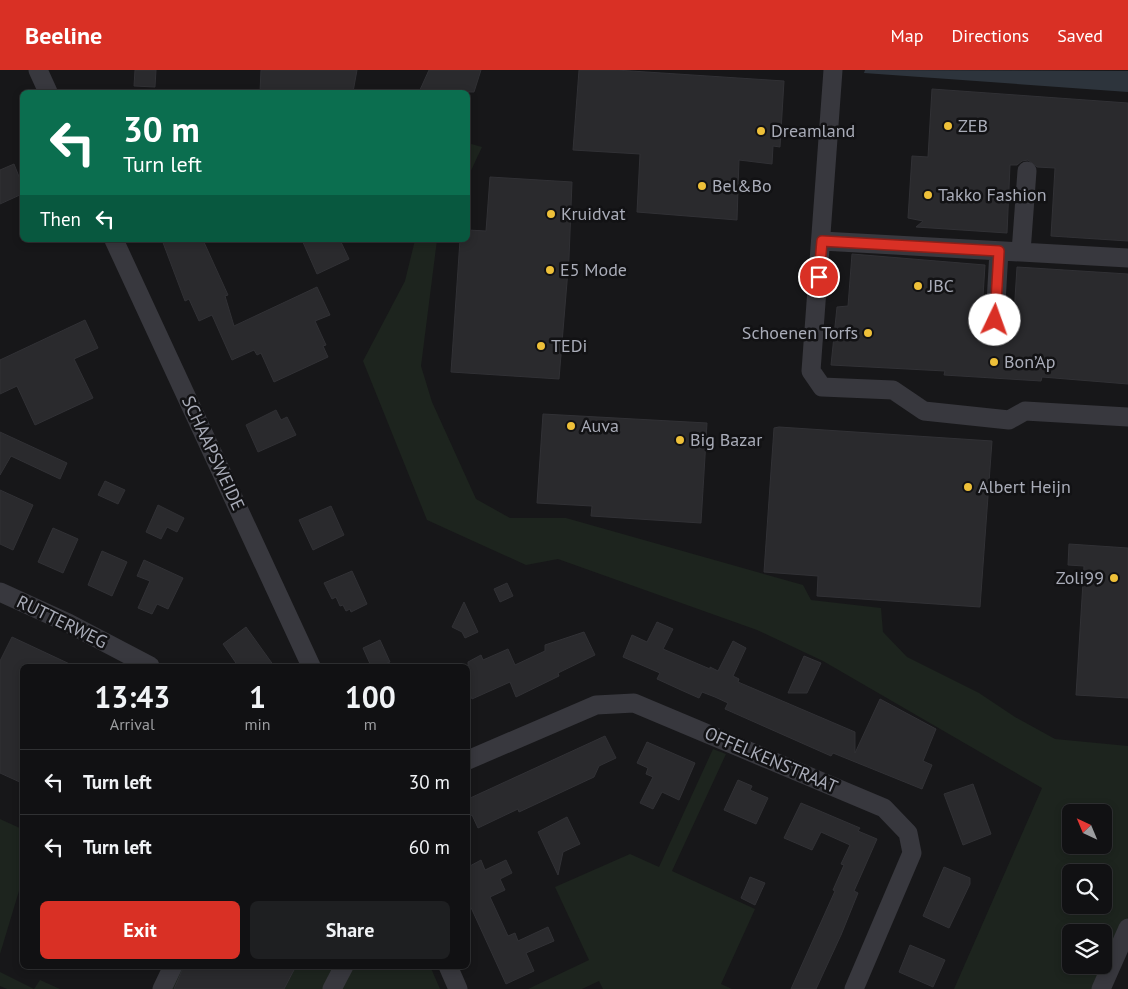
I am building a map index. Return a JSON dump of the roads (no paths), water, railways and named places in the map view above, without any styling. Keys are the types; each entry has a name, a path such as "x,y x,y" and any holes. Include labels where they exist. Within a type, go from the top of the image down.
{"street":[{"path":"38,70 47,90"},
{"path":"833,70 822,241 810,372 822,387 893,390 924,411 1009,420 1025,411 1128,417"},
{"path":"1021,252 1027,171"},
{"path":"822,241 1128,258"},
{"name":"SCHAAPSWEIDE","path":"115,242 310,664"},
{"path":"995,320 999,251"},
{"name":"RUTTERWEG","path":"0,592 68,623 146,664"},
{"name":"OFFELKENSTRAAT","path":"470,759 596,705 634,703 884,808 908,833 912,853 854,989"},
{"path":"1101,989 1128,928"},
{"path":"162,989 172,969"},
{"path":"332,989 342,969"},
{"path":"449,969 458,989"}],"place":[{"name":"ZEB","path":"948,126"},
{"name":"Dreamland","path":"761,131"},
{"name":"Bel&Bo","path":"702,186"},
{"name":"Takko Fashion","path":"928,195"},
{"name":"Kruidvat","path":"551,214"},
{"name":"E5 Mode","path":"550,270"},
{"name":"JBC","path":"918,286"},
{"name":"Schoenen Torfs","path":"868,333"},
{"name":"TEDi","path":"541,346"},
{"name":"Bon’Ap","path":"994,362"},
{"name":"Auva","path":"571,426"},
{"name":"Big Bazar","path":"680,440"},
{"name":"Albert Heijn","path":"968,487"},
{"name":"Zoli99","path":"1114,578"}]}
